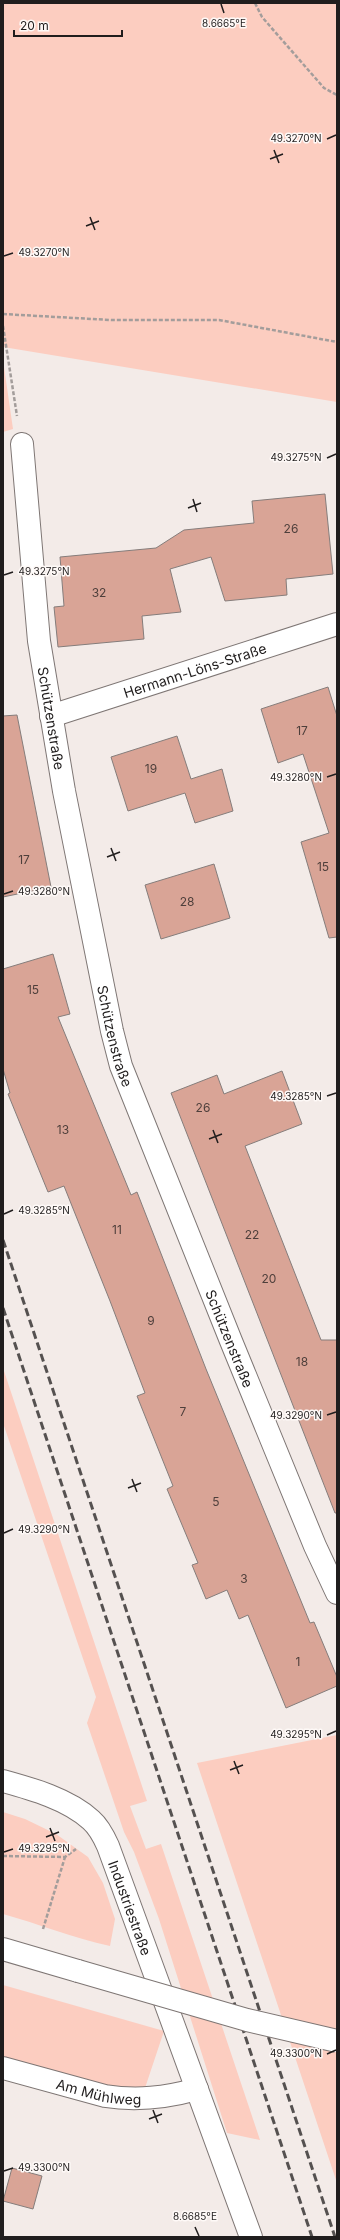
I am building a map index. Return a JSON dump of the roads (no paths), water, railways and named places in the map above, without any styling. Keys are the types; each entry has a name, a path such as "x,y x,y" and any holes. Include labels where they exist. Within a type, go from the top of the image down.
{"street":[{"name":"Schützenstraße","path":"22,444 38,641 110,1023 121,1066 315,1546 337,1593"},
{"name":"Hermann-Löns-Straße","path":"51,716 337,624"},
{"name":"Industriestraße","path":"3,1781 55,1799 80,1811 92,1821 101,1832 108,1846 251,2237"},
{"path":"3,1949 248,2020 337,2040"},
{"name":"Am Mühlweg","path":"3,2068 120,2099 155,2099 197,2089"}],"railway":[{"path":"3,1240 335,2237"},
{"path":"3,1308 312,2237"}]}
